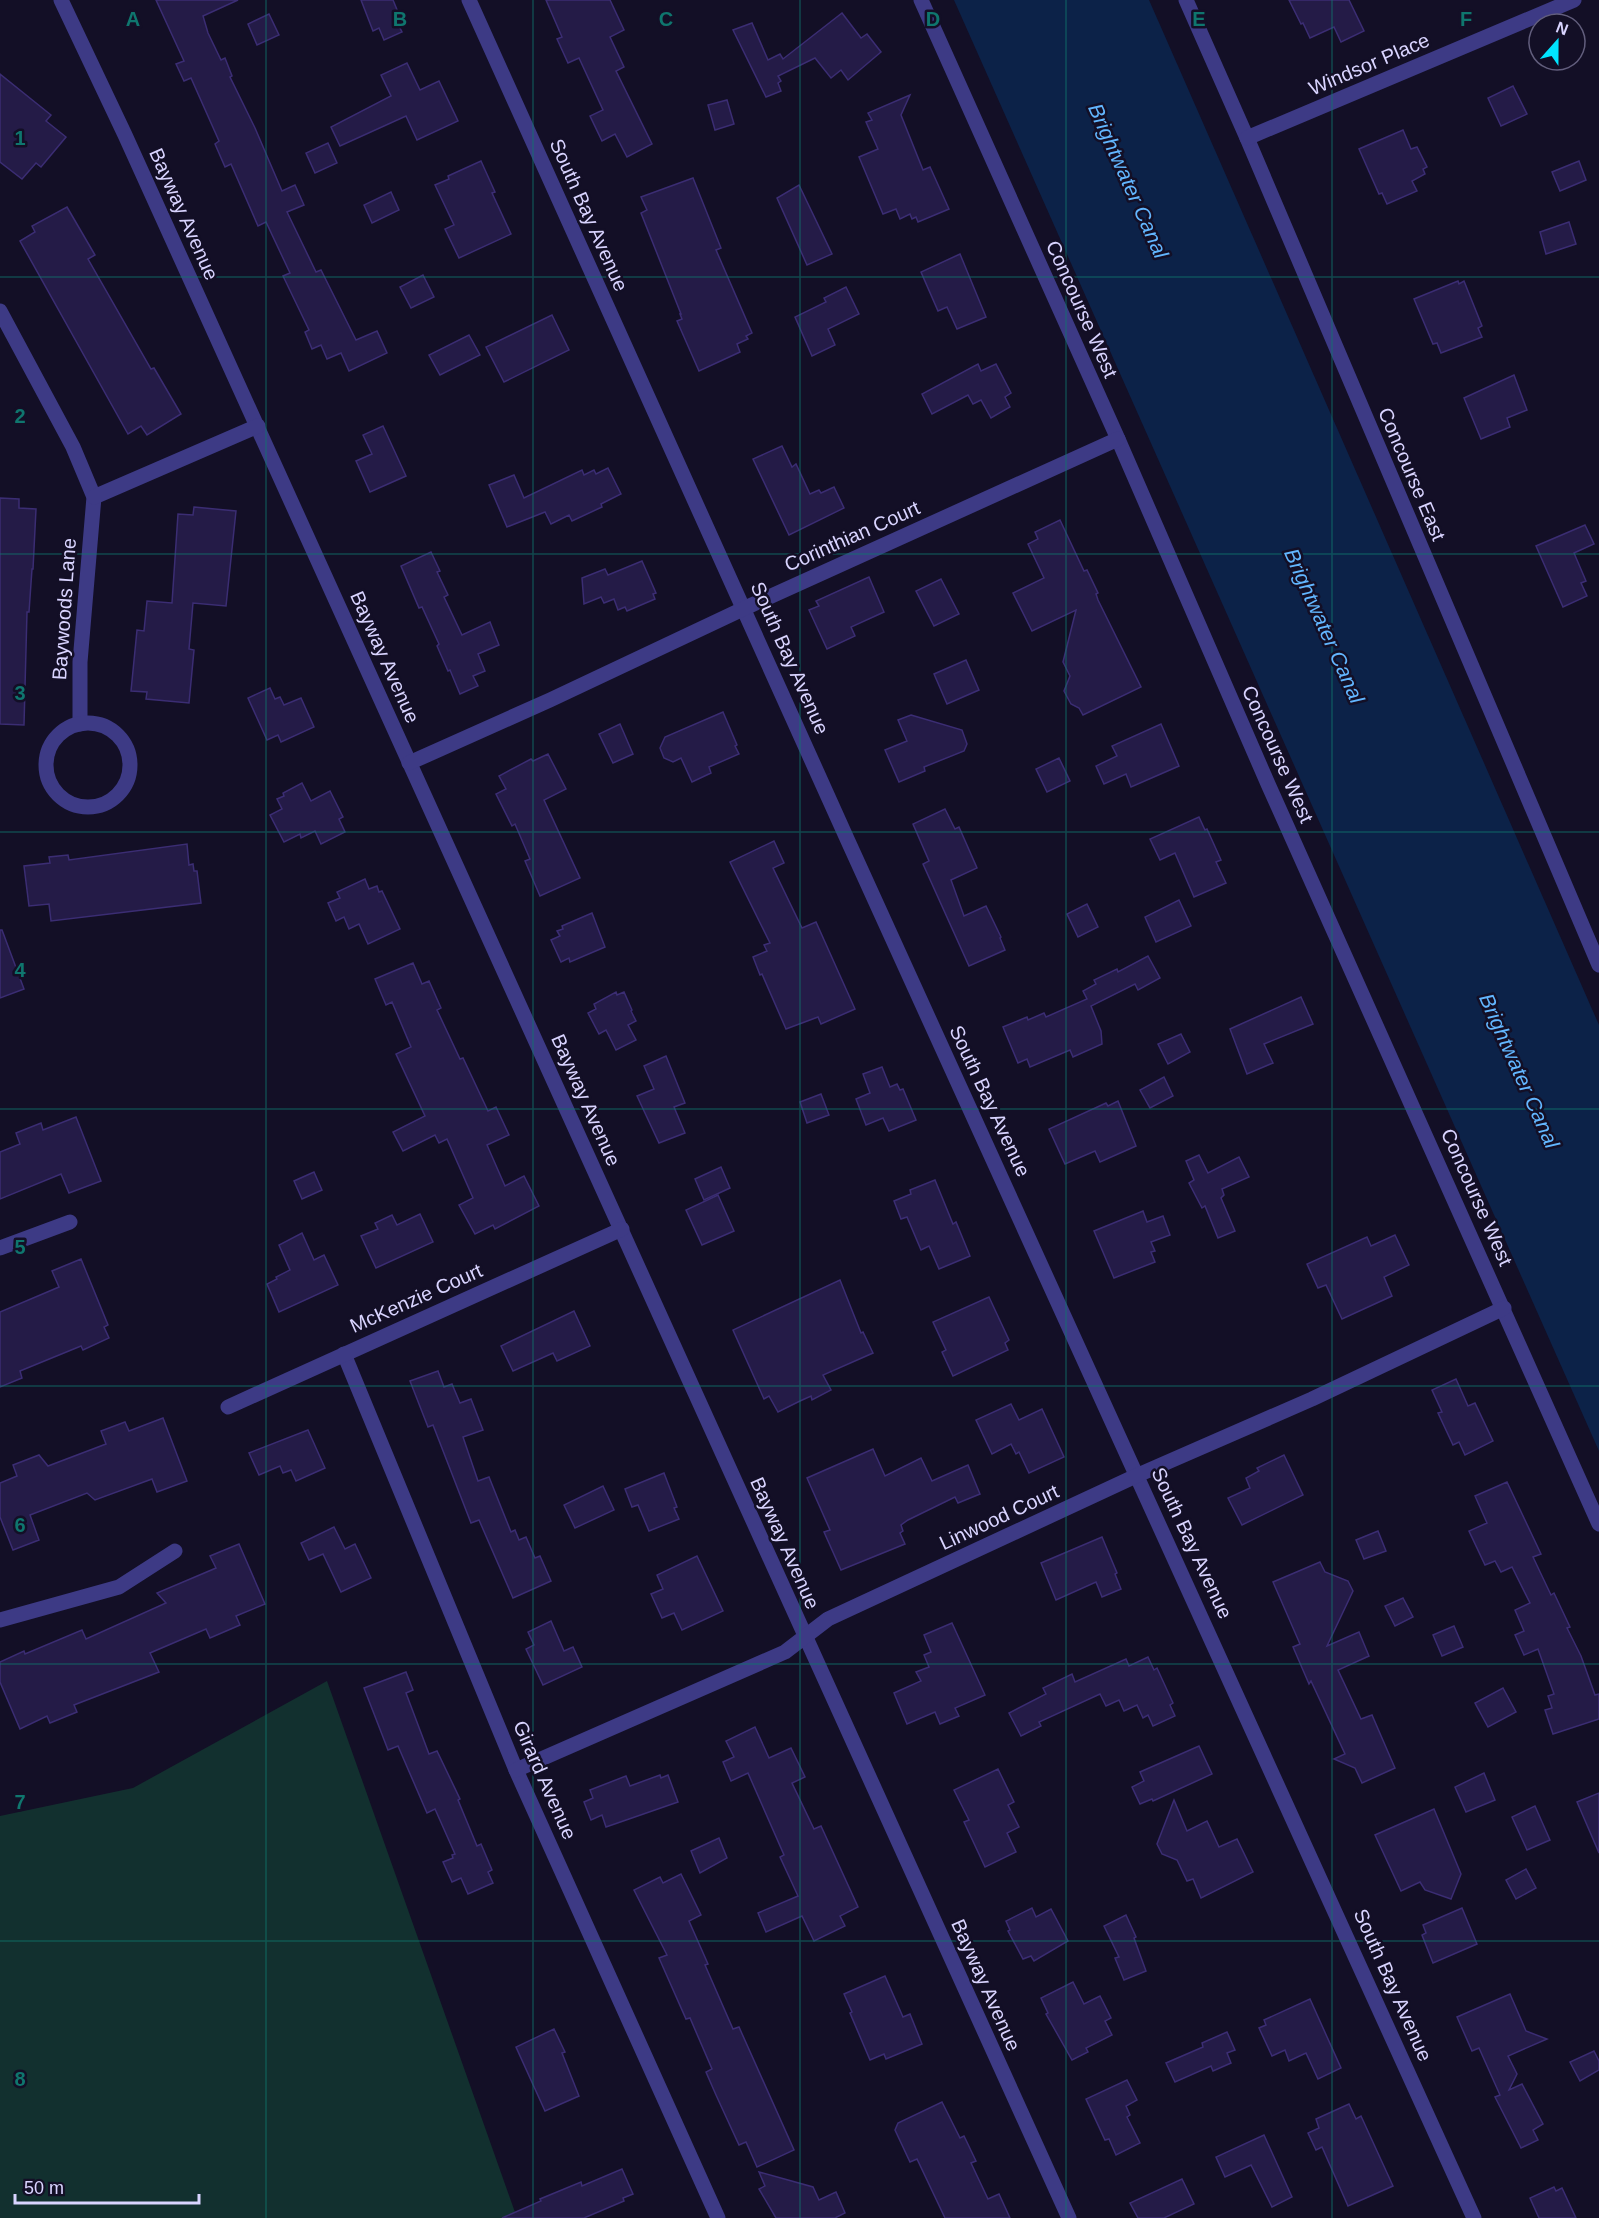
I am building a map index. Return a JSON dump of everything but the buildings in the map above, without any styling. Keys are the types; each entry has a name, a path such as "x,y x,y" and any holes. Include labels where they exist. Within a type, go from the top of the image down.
{"street":[{"name":"Bayway Avenue","path":"61,0 258,426 1068,2218"},
{"name":"South Bay Avenue","path":"469,0 853,852 1474,2218"},
{"name":"Concourse West","path":"921,0 1599,1524"},
{"name":"Concourse East","path":"1186,0 1599,965"},
{"name":"Windsor Place","path":"1247,138 1574,0"},
{"name":"Baywoods Lane","path":"0,311 73,447 94,497 80,662 80,724"},
{"path":"94,497 258,426"},
{"name":"Corinthian Court","path":"409,763 1118,439"},
{"path":"89,723 111,730 122,740 130,762 128,780 118,794 100,806 87,808 65,801 54,791 46,769 49,749 60,734 80,724 89,723"},
{"path":"0,1248 70,1222"},
{"name":"McKenzie Court","path":"228,1407 622,1229"},
{"name":"Linwood Court","path":"516,1770 785,1652 828,1619 1138,1476 1312,1399 1504,1308"},
{"name":"Girard Avenue","path":"344,1354 516,1770 718,2218"},
{"path":"0,1620 119,1587 175,1551"}],"green space":[{"path":"327,1681 517,2218 0,2218 0,1816 133,1788"}],"water":[{"name":"Brightwater Canal","path":"954,0 1149,0 1599,1025 1599,1451"}]}
